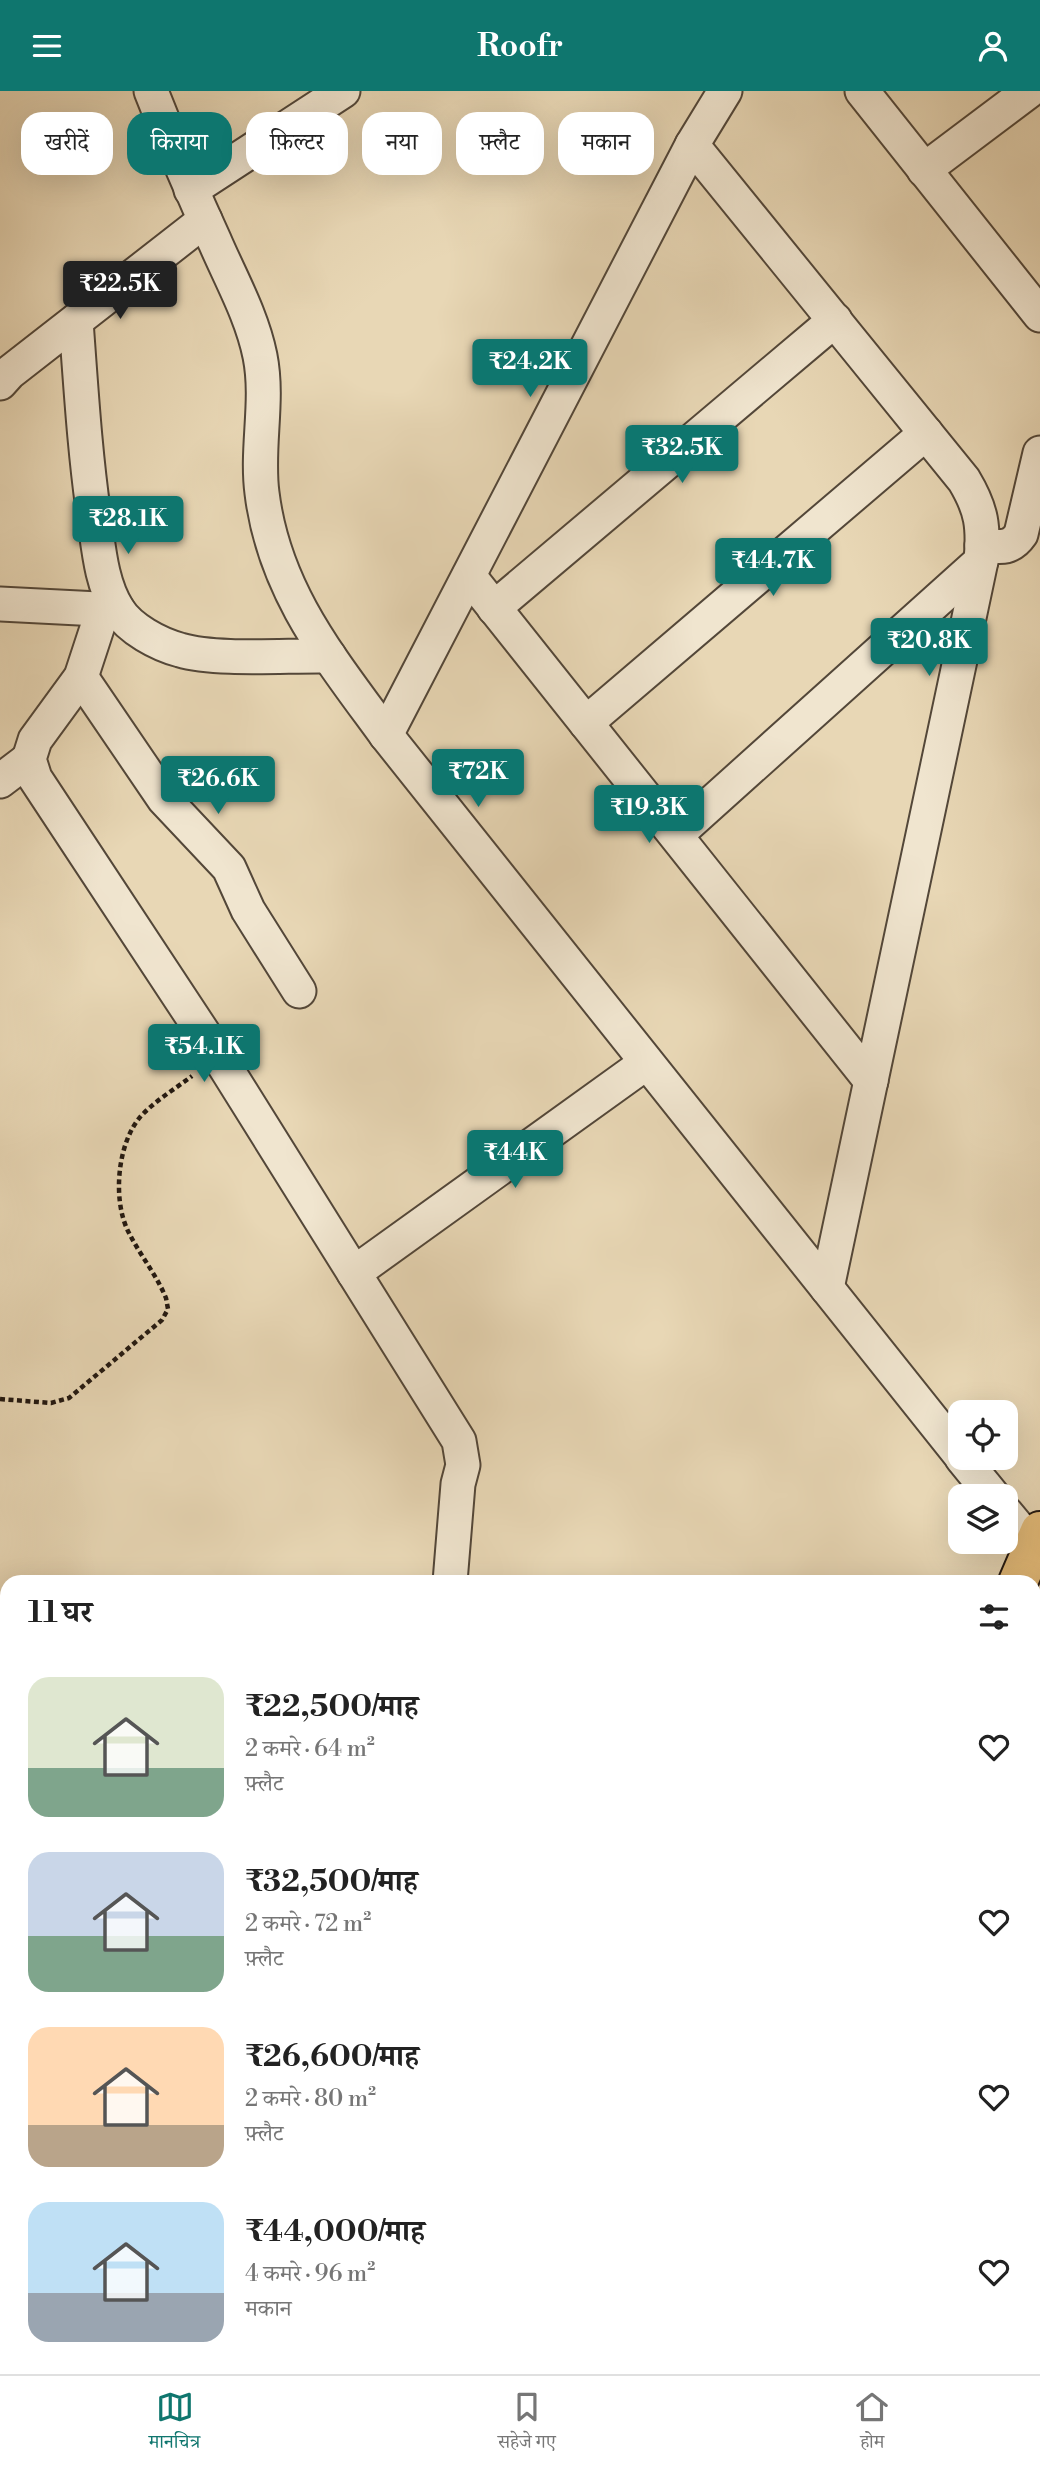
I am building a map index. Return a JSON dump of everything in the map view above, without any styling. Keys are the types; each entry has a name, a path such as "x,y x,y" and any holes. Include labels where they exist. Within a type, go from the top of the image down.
{"main road":[{"path":"1022,1575 1038,1544"}],"street":[{"path":"151,91 191,190 248,317 260,356 263,389 262,491 271,544 288,590 329,656 386,735 948,1441"},
{"path":"191,190 343,91"},
{"path":"386,735 692,145 725,91"},
{"path":"862,91 1040,315"},
{"path":"924,170 1029,91"},
{"path":"692,145 964,480 977,501 984,531 982,553 827,1288"},
{"path":"0,383 205,220"},
{"path":"494,608 835,320"},
{"path":"76,321 86,463 110,610 81,677 35,740 29,759 35,778 219,1057 459,1441 463,1465 458,1484 451,1575"},
{"path":"586,723 926,433"},
{"path":"676,835 982,553 1014,544 1021,534 1040,453"},
{"path":"469,576 871,1081"},
{"path":"0,604 110,610 151,638 180,650 209,655 329,656"},
{"path":"81,677 164,799 229,868 248,910 299,991"},
{"path":"0,781 29,759"},
{"path":"354,1273 646,1063"},
{"path":"972,1470 983,1484"},
{"path":"1018,1525 1038,1544"}],"path":[{"path":"0,1399 51,1403 69,1398 162,1320 168,1309 166,1298 127,1231 119,1206 117,1181 127,1145 139,1118 159,1100 219,1057"}]}
